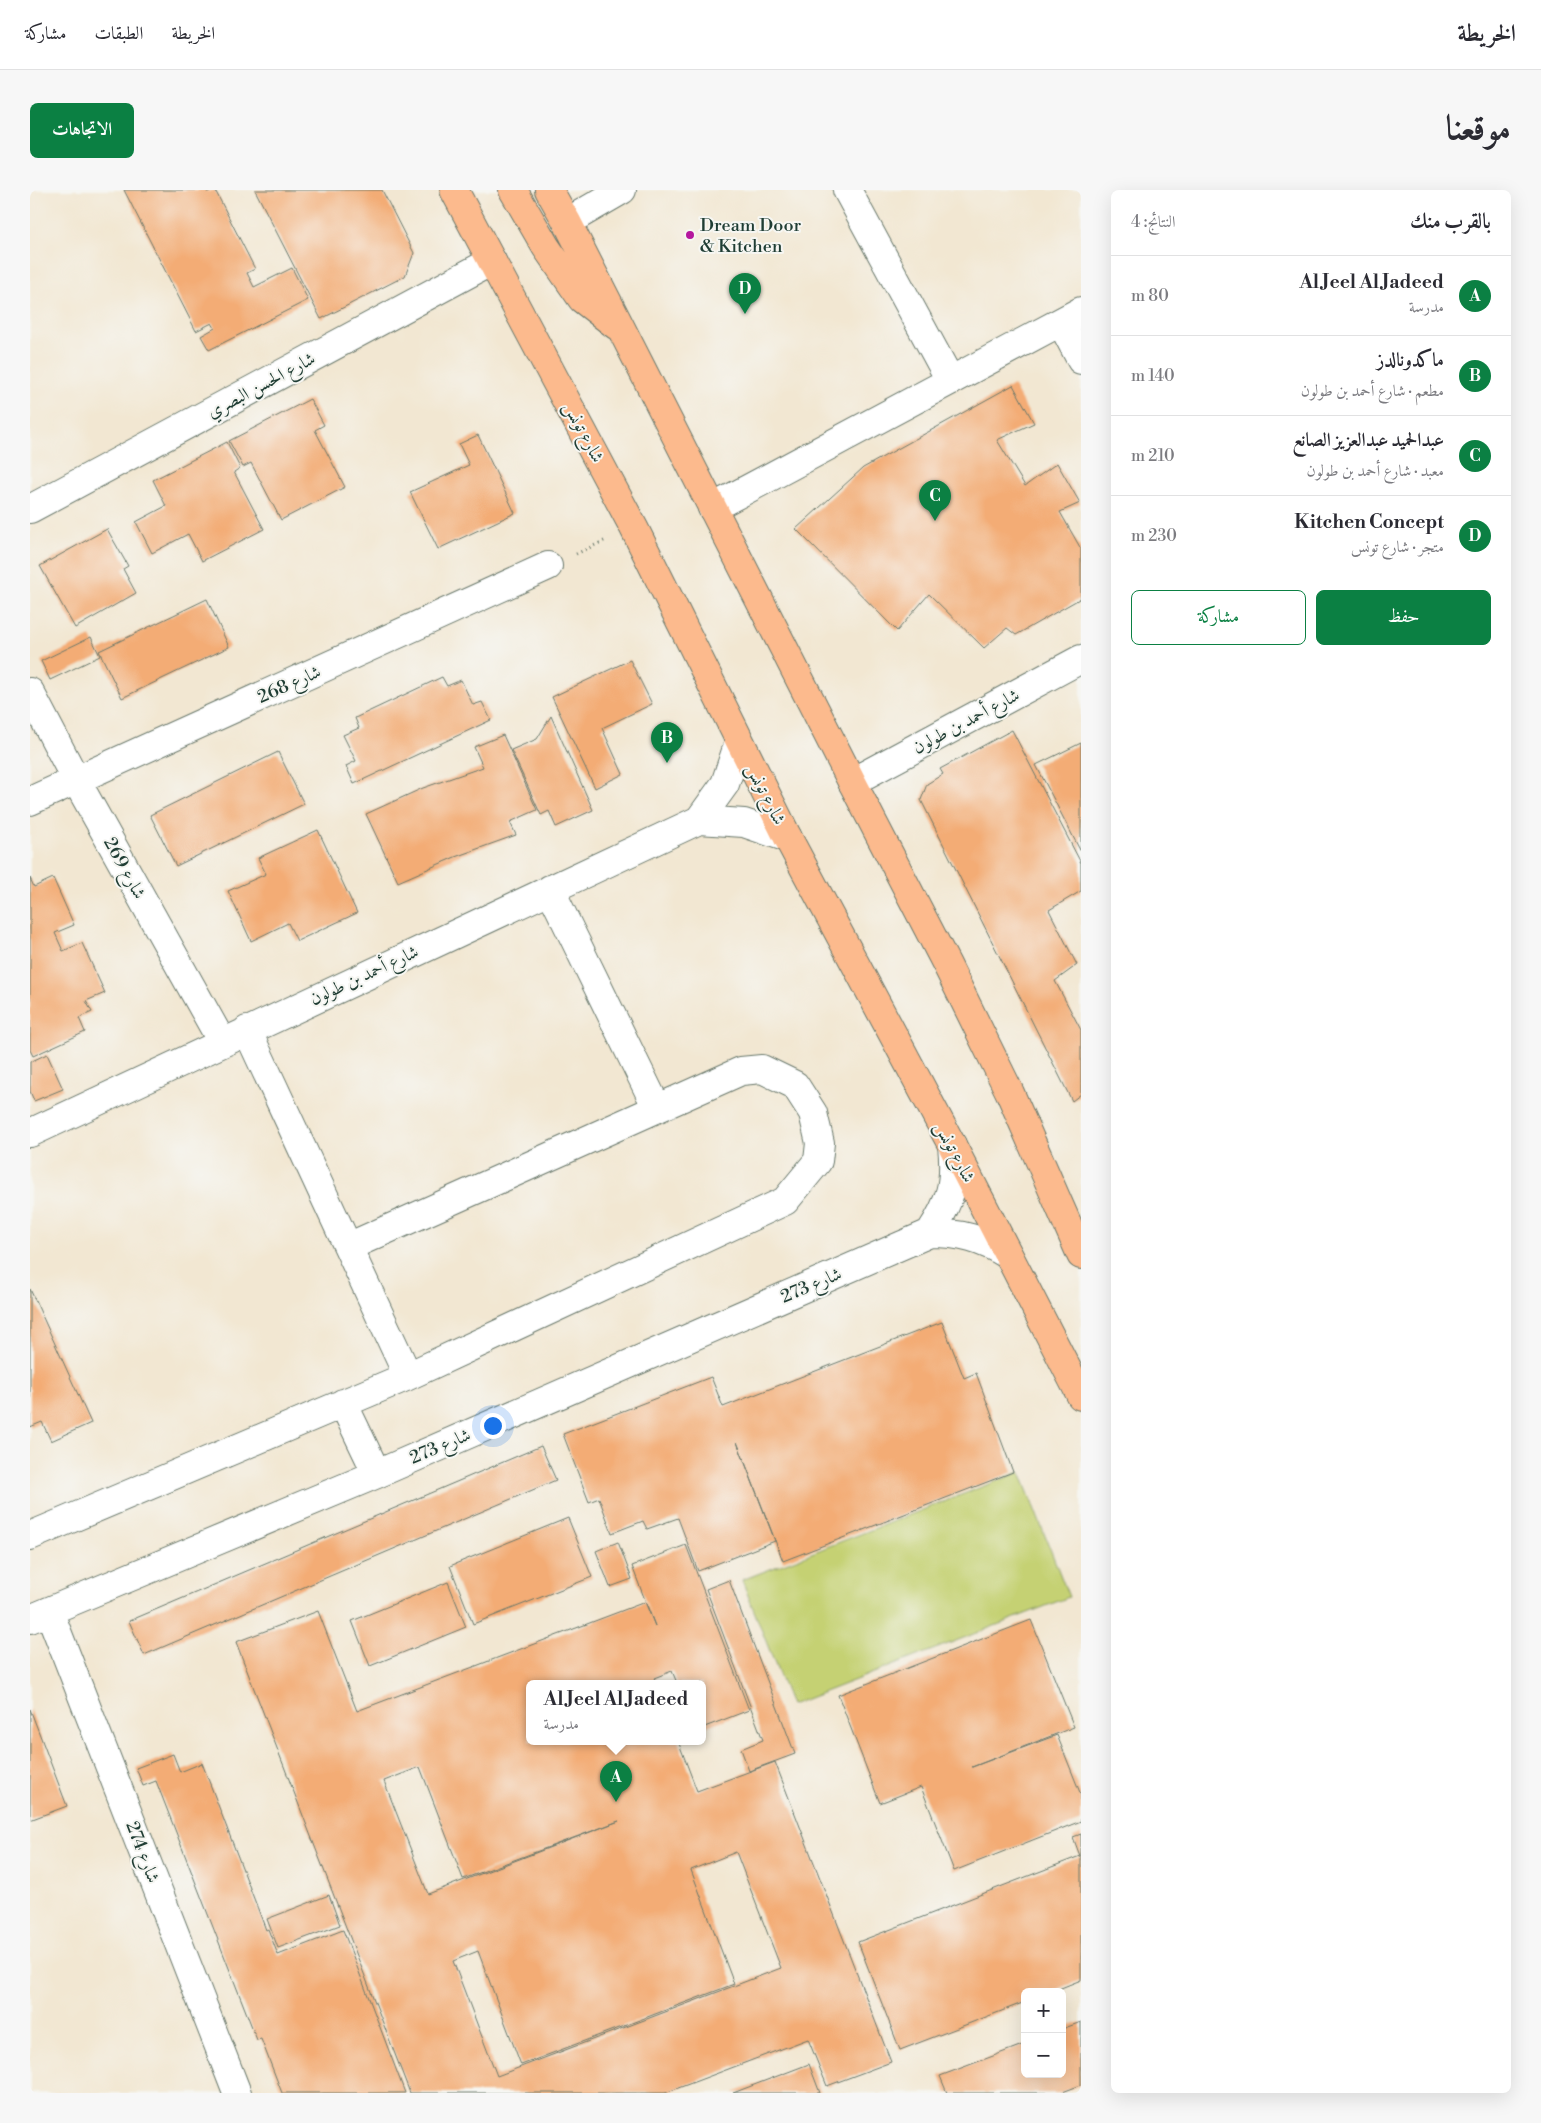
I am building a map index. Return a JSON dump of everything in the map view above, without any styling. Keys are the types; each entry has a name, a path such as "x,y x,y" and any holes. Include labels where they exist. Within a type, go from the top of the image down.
{"main road":[{"name":"شارع تونس","path":"454,190 634,528 788,838 952,1145 1081,1396"},
{"path":"513,190 546,247 582,299 622,330"},
{"path":"549,190 947,965 1010,1093 1081,1255"}],"street":[{"path":"567,222 622,190"},
{"path":"848,190 950,380"},
{"name":"شارع الحسن البصري","path":"30,510 492,261"},
{"path":"712,508 1071,317 1081,360"},
{"name":"شارع 268","path":"30,800 548,566"},
{"name":"شارع أحمد بن طولون","path":"852,782 1081,659"},
{"name":"شارع 269","path":"30,692 76,780 222,1042"},
{"name":"شارع أحمد بن طولون","path":"30,1133 699,820 725,784 739,742"},
{"name":"شارع أحمد بن طولون","path":"699,820 744,824 767,829 788,838"},
{"path":"550,889 657,1108"},
{"path":"247,1030 408,1376"},
{"path":"30,1536 408,1376 785,1201 818,1161 820,1143 813,1113 796,1085 762,1069 741,1071 348,1247"},
{"path":"930,1234 943,1214 951,1192 955,1168 952,1145"},
{"name":"شارع 273","path":"40,1615 377,1474 930,1234 951,1233 971,1237 991,1244 1008,1255"},
{"path":"343,1403 377,1474"},
{"name":"شارع 274","path":"40,1615 237,2093"}],"path":[{"path":"548,566 634,528"}],"green space":[{"path":"1020,1472 1069,1597 791,1705 742,1580"}],"building":[{"path":"124,190 207,190 207,192 215,190 255,269 247,273 254,287 292,268 308,300 209,350 201,336 215,328 212,323 196,331"},
{"path":"255,190 382,190 414,253 405,276 321,319"},
{"path":"1013,385 1034,423 997,440 1025,486 1057,463 1080,503 1060,512 1081,549 1081,598 1016,635 1007,628 984,648 929,594 897,631 796,529 863,468"},
{"path":"310,399 324,425 315,430 345,487 281,520 251,463 243,467 229,441"},
{"path":"478,435 515,513 438,549 410,492 469,465 459,444"},
{"path":"227,442 240,468 234,472 264,529 202,561 188,534 152,553 136,522 166,506 153,480"},
{"path":"107,529 128,566 123,569 136,593 75,628 40,566"},
{"path":"207,599 229,647 122,698 99,651"},
{"path":"91,637 100,656 50,680 41,661"},
{"path":"630,660 652,704 602,728 623,774 595,788 552,697"},
{"path":"442,677 447,686 461,680 473,705 482,702 491,720 354,784 346,766 356,761 343,735 359,728 355,718"},
{"path":"551,716 593,810 556,827 549,811 541,815 511,750 537,739"},
{"path":"1012,730 1081,863 1081,891 1049,910 1077,965 1055,981 1081,1030 1081,1094 1072,1101 921,800 927,784 943,774 940,769"},
{"path":"503,735 537,810 510,822 516,835 455,857 398,882 366,814 423,788 483,767 474,747"},
{"path":"1081,743 1081,852 1036,765"},
{"path":"278,752 304,804 176,866 150,815"},
{"path":"318,830 357,913 297,941 288,923 251,941 228,891 266,874 258,858"},
{"path":"30,878 34,887 53,878 74,925 55,933 63,951 82,943 105,993 86,1001 92,1012 79,1018 85,1032 33,1056 30,1050"},
{"path":"47,1054 63,1089 34,1101 30,1091 30,1062"},
{"path":"30,1289 91,1423 51,1441 42,1422 30,1427"},
{"path":"942,1322 964,1378 976,1373 1013,1472 783,1561 737,1442 775,1541 698,1571 678,1518 647,1529 643,1521 612,1533 599,1498 589,1502 563,1434 711,1377 723,1407"},
{"path":"541,1446 556,1480 144,1655 129,1621"},
{"path":"568,1518 592,1577 473,1624 450,1566"},
{"path":"618,1542 632,1579 610,1587 596,1551"},
{"path":"686,1545 749,1710 706,1726 706,1680 676,1680 672,1671 654,1678 655,1680 526,1680 526,1745 680,1745 697,1791 775,1762 891,2062 827,2086 808,2039 665,2093 410,2093 236,1642 318,1611 357,1711 645,1602 655,1626 632,1566","holes":["420,1767 463,1879 619,1821 428,1894 384,1781","736,1852 781,1968 497,2076 453,1961 478,1951 521,2065 734,1984 691,1870"]},
{"path":"729,1580 795,1754 749,1771 741,1749 763,1740 706,1589"},
{"path":"448,1582 466,1627 370,1666 352,1621"},
{"path":"1031,1620 1074,1727 972,1767 1057,1735 1081,1795 1081,1821 954,1871 921,1787 880,1803 838,1695"},
{"path":"30,1709 67,1806 30,1820"},
{"path":"173,1754 180,1772 202,1763 266,1930 268,1929 278,1955 343,1930 405,2093 282,2093 261,2039 257,2040 156,1781 143,1786 136,1768"},
{"path":"1081,1834 1081,1980 1061,1988 1021,1988 1021,2004 900,2050 858,1942 1080,1856 1073,1837"},
{"path":"329,1895 340,1925 278,1948 267,1919"},
{"path":"1081,2022 1081,2085 1060,2093 947,2093 940,2076 1021,2046 1021,2078 1066,2078 1066,2028"},
{"path":"809,2064 820,2093 733,2093"}],"place":[{"name":"Dream Door & Kitchen","path":"690,235"},
{"name":"Kitchen Concept","path":"745,314"},
{"name":"عبدالحميد عبدالعزيز الصانع","path":"935,521"},
{"name":"ماكدونالدز","path":"667,763"},
{"name":"Al Jeel Al Jadeed","path":"616,1802"}]}
